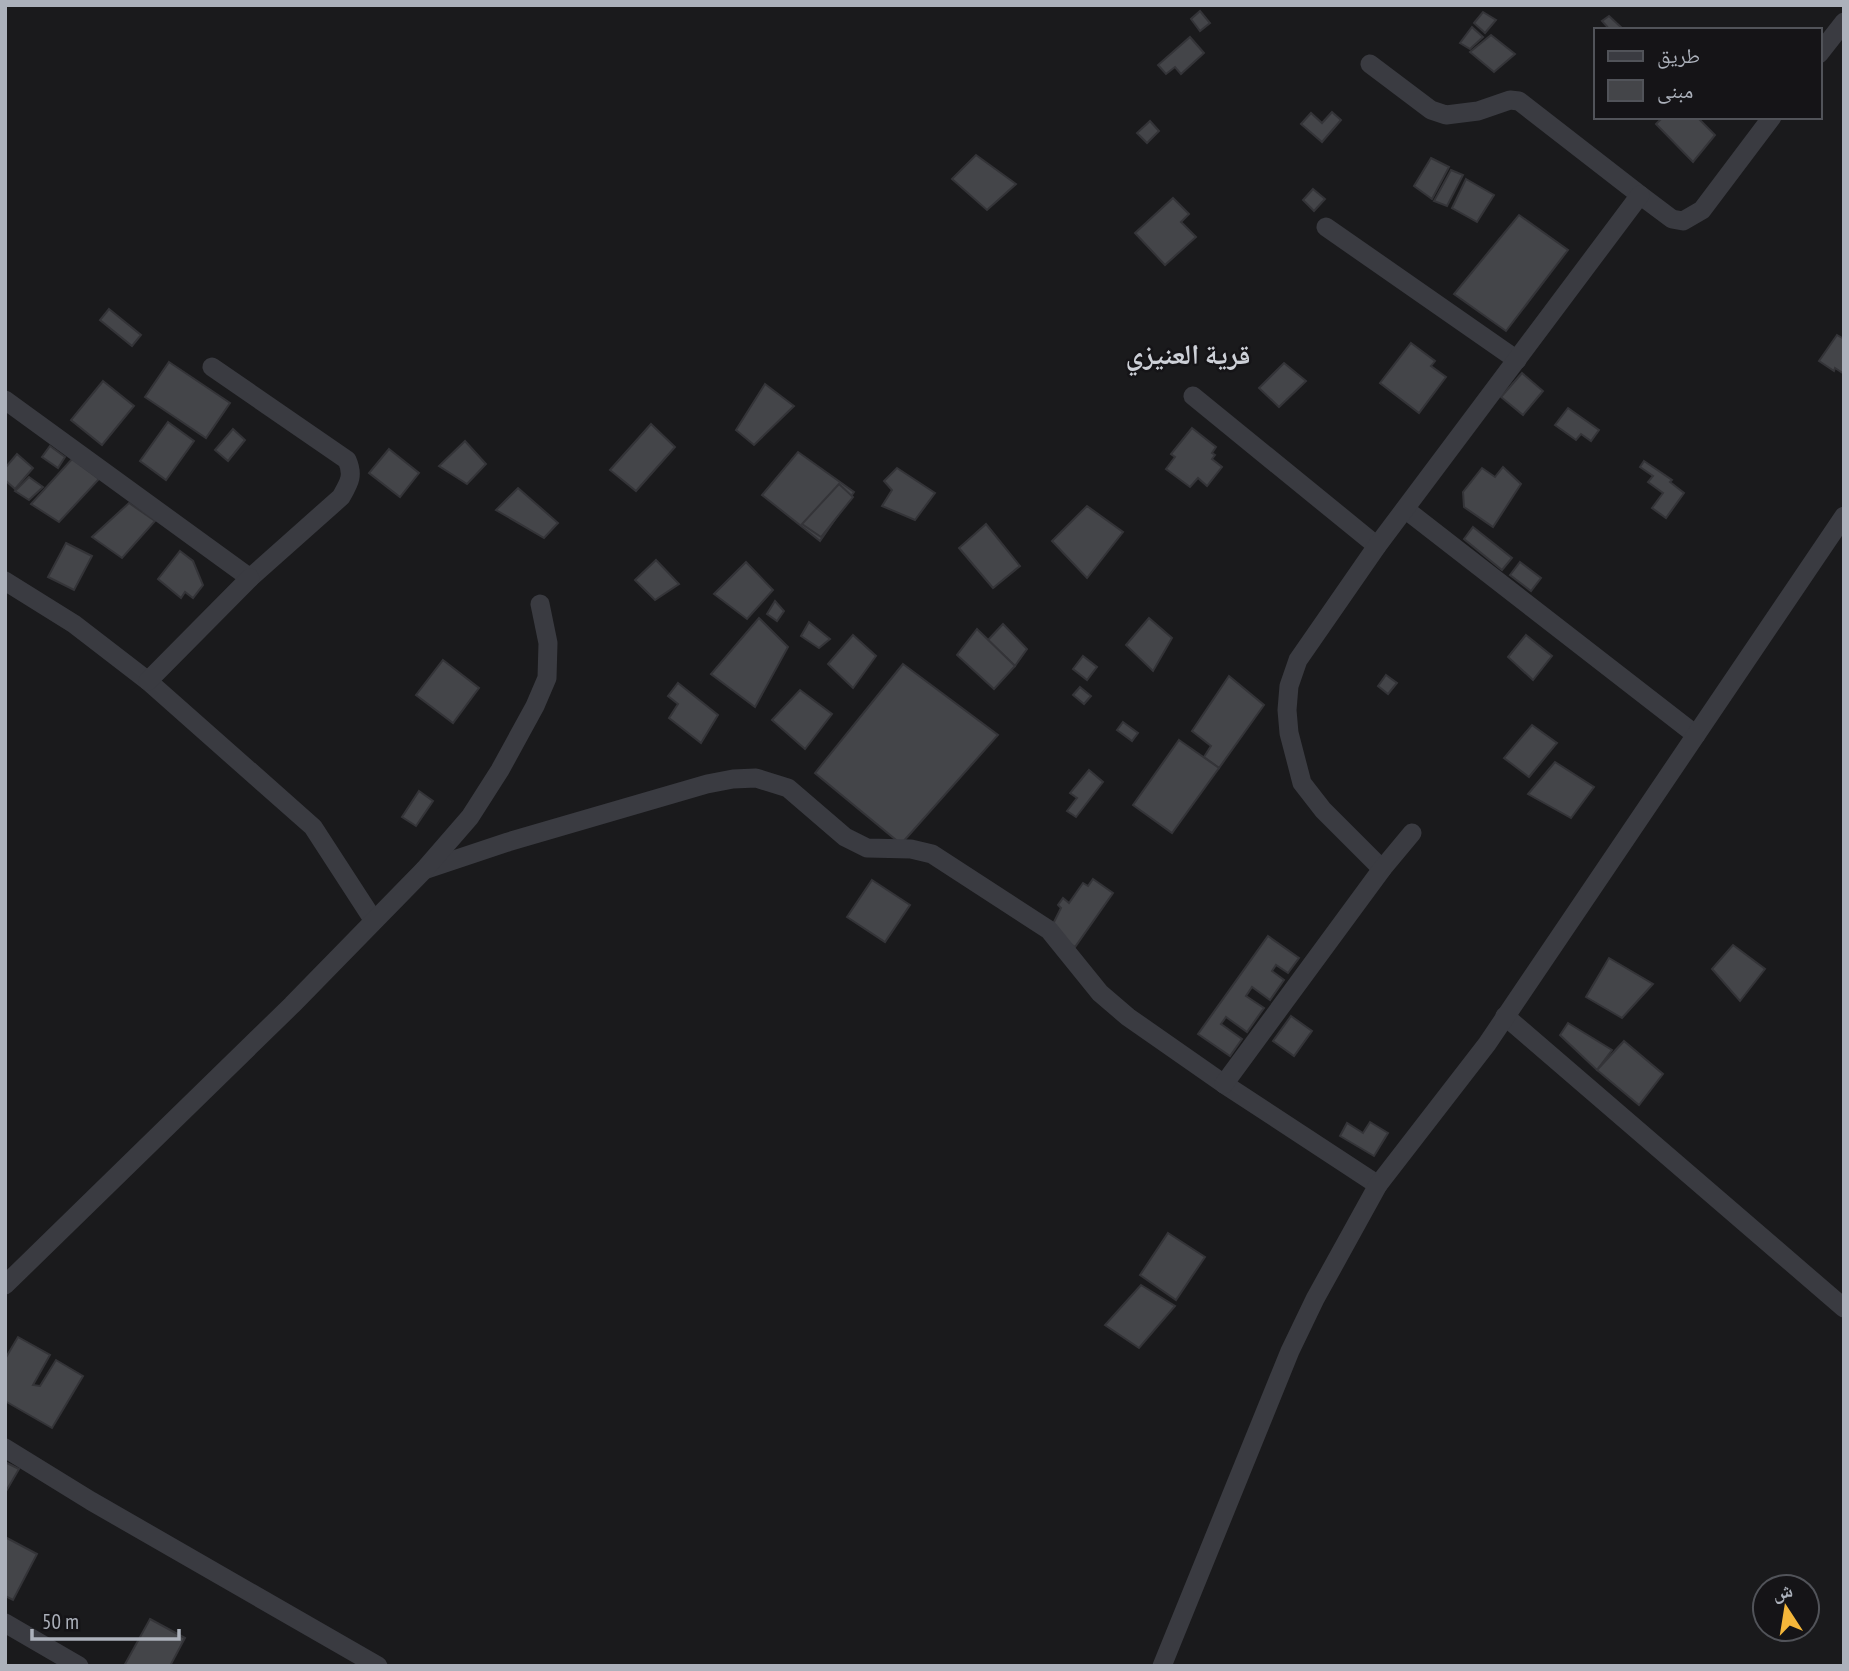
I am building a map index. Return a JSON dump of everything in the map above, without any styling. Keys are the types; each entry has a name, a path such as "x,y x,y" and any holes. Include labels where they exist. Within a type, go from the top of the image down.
{"street":[{"path":"1821,51 1844,22"},
{"path":"1370,64 1431,110 1446,116 1478,111 1510,100 1519,101 1672,219 1683,221 1702,210 1770,119"},
{"path":"1382,869 1323,810 1302,783 1289,733 1287,710 1289,686 1298,660 1377,545 1640,195"},
{"path":"1326,228 1517,360"},
{"path":"148,681 250,578 341,496 350,482 352,471 347,460 212,367"},
{"path":"1194,396 1377,545"},
{"path":"5,400 250,578"},
{"path":"1405,509 1696,735"},
{"path":"1163,1666 1290,1351 1315,1299 1378,1185 1487,1044 1844,516"},
{"path":"5,582 74,624 148,681 313,827 374,921"},
{"path":"5,1285 374,921 424,870 470,817 535,706 547,678 548,643 540,604"},
{"path":"424,870 508,842 707,784 756,778 788,788 845,837 867,848 911,849 932,854 1049,930 1100,993 1128,1017 1378,1185"},
{"path":"1224,1084 1382,869 1412,833"},
{"path":"1505,1016 1844,1308"},
{"path":"5,1448 103,1508 378,1666"},
{"path":"5,1623 79,1666"}],"building":[{"path":"1200,11 1210,23 1200,31 1191,19"},
{"path":"1483,12 1496,20 1485,33 1474,23"},
{"path":"1609,16 1622,28 1608,28 1602,21"},
{"path":"1472,27 1483,37 1470,49 1460,43"},
{"path":"1491,35 1515,54 1494,72 1470,52"},
{"path":"1190,37 1204,53 1181,74 1175,67 1166,74 1158,65"},
{"path":"1332,112 1341,120 1322,142 1301,124 1311,113 1322,123"},
{"path":"1661,119 1699,119 1715,135 1693,162 1656,124"},
{"path":"1150,121 1159,131 1147,143 1137,133"},
{"path":"976,155 1016,184 987,210 952,179"},
{"path":"1431,158 1449,167 1432,199 1414,186"},
{"path":"1451,170 1463,175 1447,206 1434,201"},
{"path":"1466,179 1494,195 1477,222 1452,208"},
{"path":"1313,189 1325,199 1314,211 1303,200"},
{"path":"1173,198 1189,214 1181,222 1196,237 1165,265 1135,233"},
{"path":"1519,215 1568,250 1506,331 1454,294"},
{"path":"109,309 141,335 132,346 100,320"},
{"path":"1837,335 1844,339 1844,374 1819,361"},
{"path":"1411,343 1435,361 1431,366 1446,377 1419,413 1380,383"},
{"path":"169,362 230,403 206,438 145,397"},
{"path":"1284,363 1306,381 1279,407 1259,388"},
{"path":"1522,373 1543,391 1523,415 1501,397"},
{"path":"103,381 134,406 102,445 71,420"},
{"path":"765,384 794,406 754,445 736,430"},
{"path":"1568,408 1599,430 1591,441 1581,434 1576,440 1555,425"},
{"path":"168,422 194,441 166,480 140,461"},
{"path":"651,424 675,447 636,491 610,470"},
{"path":"1192,428 1216,447 1212,459 1222,467 1207,486 1198,478 1190,487 1166,469 1175,457 1171,454"},
{"path":"233,429 245,440 228,461 215,450"},
{"path":"465,441 486,464 467,484 439,466"},
{"path":"50,446 65,457 58,468 42,457"},
{"path":"389,449 419,473 400,497 369,473"},
{"path":"798,452 854,492 820,541 762,495"},
{"path":"17,454 33,468 15,489 5,480 5,468"},
{"path":"72,459 99,479 59,522 31,504"},
{"path":"1644,461 1672,480 1670,482 1684,493 1666,518 1652,508 1663,493 1648,482 1653,476 1640,467"},
{"path":"1503,467 1521,484 1493,527 1464,507 1463,492 1482,468 1495,477"},
{"path":"897,468 935,493 915,520 882,506 892,490 884,481"},
{"path":"29,477 43,487 29,500 15,491"},
{"path":"839,484 853,497 821,537 802,524"},
{"path":"518,488 558,523 544,538 496,510"},
{"path":"129,503 155,521 122,558 92,537"},
{"path":"1087,506 1123,532 1087,578 1052,541"},
{"path":"986,524 1020,566 993,588 959,548"},
{"path":"1473,527 1512,558 1502,570 1464,539"},
{"path":"66,543 92,556 74,590 48,577"},
{"path":"180,551 193,561 203,585 193,598 185,592 181,598 158,579"},
{"path":"656,560 679,584 655,600 635,580"},
{"path":"746,562 773,590 747,619 714,594"},
{"path":"1520,562 1541,578 1531,591 1510,575"},
{"path":"775,601 784,611 777,621 767,614"},
{"path":"759,618 788,647 755,707 711,674"},
{"path":"1149,618 1172,638 1153,671 1126,645"},
{"path":"809,622 830,639 819,648 801,636"},
{"path":"1003,624 1027,649 1015,666 988,640"},
{"path":"977,629 1015,666 994,689 957,655"},
{"path":"853,635 876,656 853,688 828,664"},
{"path":"1526,635 1552,656 1533,680 1508,657"},
{"path":"1083,656 1097,667 1087,680 1073,669"},
{"path":"443,660 479,688 453,723 416,695"},
{"path":"903,664 998,735 901,844 815,773"},
{"path":"1386,675 1397,683 1388,694 1378,686"},
{"path":"1229,676 1264,705 1219,768 1204,757 1211,746 1192,731"},
{"path":"678,683 718,715 701,743 669,718 678,704 668,696"},
{"path":"1080,687 1091,696 1084,704 1073,695"},
{"path":"800,690 832,714 805,749 772,720"},
{"path":"1123,722 1138,733 1132,741 1117,730"},
{"path":"1532,725 1557,743 1529,777 1504,758"},
{"path":"1179,740 1219,768 1172,833 1133,805"},
{"path":"1555,762 1594,787 1571,818 1528,794"},
{"path":"1089,770 1103,782 1076,817 1067,811 1077,798 1070,793"},
{"path":"419,791 433,801 416,826 402,817"},
{"path":"1093,879 1113,893 1075,947 1050,930 1063,898 1069,903 1083,883 1088,886"},
{"path":"872,880 910,905 885,942 847,917"},
{"path":"1268,936 1299,958 1288,973 1276,965 1272,971 1284,980 1270,1000 1252,987 1246,996 1264,1008 1247,1032 1226,1017 1221,1024 1242,1039 1230,1056 1198,1034"},
{"path":"1733,945 1765,969 1740,1001 1712,969"},
{"path":"1609,958 1653,984 1622,1018 1586,997"},
{"path":"1291,1016 1312,1031 1294,1056 1273,1041"},
{"path":"1568,1023 1612,1050 1597,1070 1560,1035"},
{"path":"1624,1041 1663,1074 1639,1105 1597,1070"},
{"path":"1370,1122 1388,1133 1374,1156 1340,1136 1347,1123 1363,1133"},
{"path":"1168,1233 1205,1257 1176,1300 1140,1275"},
{"path":"1141,1285 1175,1306 1139,1348 1105,1325"},
{"path":"18,1337 50,1355 33,1385 40,1386 56,1360 83,1376 52,1428 5,1401 5,1359"},
{"path":"5,1462 19,1469 5,1493"},
{"path":"5,1537 37,1554 13,1600 5,1596"},
{"path":"150,1619 185,1638 170,1666 124,1666"}],"district":[{"name":"قرية العنيزي","path":"1188,354"}]}
